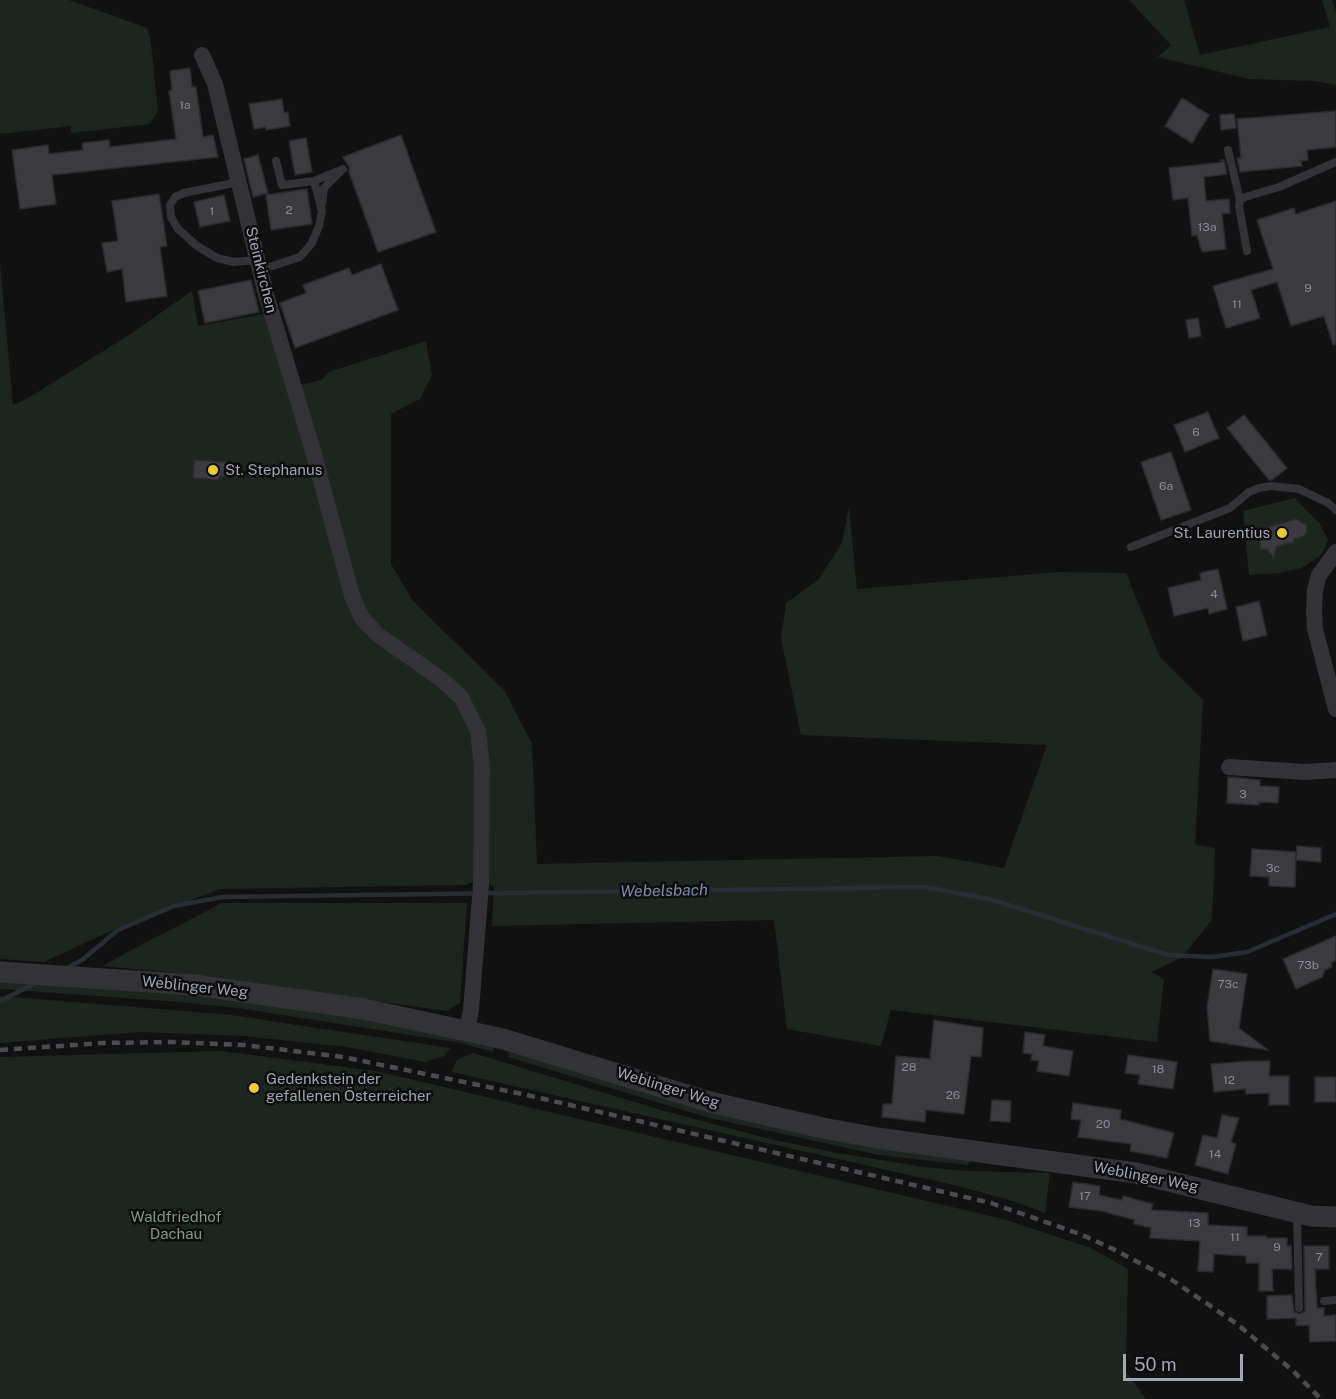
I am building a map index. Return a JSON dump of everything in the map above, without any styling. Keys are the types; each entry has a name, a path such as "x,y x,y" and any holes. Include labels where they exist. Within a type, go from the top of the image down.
{"street":[{"name":"Steinkirchen","path":"202,55 215,84 259,265 352,596 362,618 378,635 441,679 461,697 478,731 482,769 481,885 471,1010 467,1030"},
{"path":"1336,552 1319,575 1315,590 1314,610 1315,629 1336,709"},
{"path":"1229,767 1305,772 1336,770"},
{"name":"Weblinger Weg","path":"0,972 206,986 364,1009 467,1030 710,1102 823,1128 877,1138 1136,1173 1311,1216 1336,1217"}],"lane":[{"path":"1228,150 1240,200 1239,206 1247,251"},
{"path":"239,182 175,197 170,205 171,217 178,229 197,246 217,258 234,262 259,265 300,256 312,243 319,226 324,188 343,169 314,181 282,185 276,161"},
{"path":"1240,200 1279,187 1336,162"},
{"path":"314,181 321,207"},
{"path":"1131,547 1230,507 1249,492 1259,488 1271,486 1299,489 1328,503 1336,510"},
{"path":"1297,1212 1299,1308"},
{"path":"1324,1301 1336,1300"}],"green space":[{"path":"0,0 69,0 147,28 151,44 158,111 150,124 71,133 71,126 0,134"},
{"path":"1129,0 1184,0 1200,55 1330,27 1322,0 1332,0 1336,12 1336,85 1316,81 1249,79 1158,57 1171,45"},
{"path":"0,263 13,405 129,335 192,291 198,326 274,312 297,386 321,380 329,372 426,341 432,375 420,399 391,414 391,564 412,600 504,690 532,744 537,864 937,856 1004,868 1047,745 801,735 781,639 786,603 818,580 842,543 849,507 857,589 1059,572 1126,573 1160,657 1203,700 1195,845 1215,848 1212,920 1181,958 1151,972 1164,979 1157,1042 891,1010 881,1046 787,1029 774,920 492,926 494,886 476,881 465,885 221,889 126,924 44,962 0,959"},
{"path":"1295,498 1319,523 1328,539 1325,549 1319,557 1301,568 1279,573 1249,575 1243,511"},
{"path":"222,903 467,903 460,1003 446,1011 197,975 102,966"},
{"path":"0,979 211,994 335,1012 494,1048 493,1052 461,1043 238,1008 0,989"},
{"path":"0,996 231,1015 450,1048 444,1056 425,1062 347,1047 244,1036 139,1032 0,1043"},
{"name":"Waldfriedhof Dachau","path":"221,1051 376,1071 1003,1219 1091,1248 1128,1269 1126,1372 1146,1399 0,1399 0,1057"},
{"path":"509,1052 971,1161 967,1165 879,1155 706,1117 508,1057"},
{"path":"473,1053 661,1110 766,1138 837,1153 967,1171 1050,1173 1045,1213 1013,1201 958,1186 451,1072 457,1060"}],"building":[{"path":"190,68 192,87 196,87 203,137 213,135 218,157 52,175 56,204 20,209 12,150 48,145 49,154 83,150 82,143 109,140 110,147 176,139 169,91 172,90 170,71"},
{"path":"1182,98 1209,115 1192,143 1165,126"},
{"path":"282,99 284,113 288,112 290,126 266,130 266,127 254,129 249,104"},
{"path":"1336,111 1336,147 1307,150 1308,160 1301,161 1302,166 1240,172 1237,158 1241,158 1237,119"},
{"path":"1234,114 1236,128 1221,130 1220,115"},
{"path":"401,135 436,232 378,252 349,167 343,157"},
{"path":"306,138 312,172 295,175 289,141"},
{"path":"258,155 268,193 253,197 244,159"},
{"path":"1220,160 1224,160 1227,174 1204,177 1206,201 1229,199 1230,213 1222,214 1226,249 1202,252 1197,235 1192,236 1188,198 1173,200 1169,168 1224,162"},
{"path":"307,189 312,224 271,230 266,195"},
{"path":"159,194 167,246 160,247 167,296 126,302 122,269 107,272 102,243 118,241 112,201"},
{"path":"224,195 230,221 200,227 194,202"},
{"path":"1336,201 1336,344 1333,345 1324,316 1291,326 1277,282 1251,290 1260,318 1226,328 1213,286 1273,269 1257,220 1294,208 1296,214"},
{"path":"381,264 398,310 295,348 280,303 306,293 303,285 349,268 352,275"},
{"path":"251,280 259,312 205,323 198,291"},
{"path":"1198,318 1201,336 1189,338 1186,320"},
{"path":"1208,412 1219,438 1185,452 1174,425"},
{"path":"1244,415 1287,468 1272,480 1269,480 1227,428"},
{"path":"1171,452 1191,510 1161,520 1141,462"},
{"name":"St. Stephanus","path":"194,460 233,464 232,477 220,476 220,480 193,478"},
{"name":"St. Laurentius","path":"1296,519 1306,525 1307,531 1304,536 1294,539 1294,542 1276,547 1274,559 1267,549 1261,550 1258,530"},
{"path":"1218,569 1227,609 1209,614 1208,608 1174,616 1168,588 1201,580 1200,573"},
{"path":"1259,601 1267,635 1243,641 1236,607"},
{"path":"1228,777 1260,780 1260,786 1279,787 1278,803 1259,802 1259,805 1227,803"},
{"path":"1297,846 1321,848 1321,862 1296,860"},
{"path":"1252,849 1296,852 1295,887 1269,886 1269,877 1250,876"},
{"path":"1336,936 1336,960 1331,963 1332,967 1325,970 1322,977 1296,989 1283,959"},
{"path":"1213,969 1247,974 1239,1028 1268,1050 1210,1041 1207,1007"},
{"path":"934,1020 983,1028 981,1057 971,1056 964,1114 926,1110 925,1122 882,1117 883,1104 892,1104 896,1056 930,1059"},
{"path":"1025,1032 1045,1035 1043,1046 1073,1051 1069,1076 1037,1071 1039,1061 1031,1060 1032,1054 1023,1053"},
{"path":"1128,1055 1177,1062 1173,1089 1138,1084 1140,1075 1125,1073"},
{"path":"1270,1061 1269,1076 1289,1076 1289,1105 1269,1105 1269,1093 1246,1094 1246,1089 1214,1092 1211,1064"},
{"path":"1315,1077 1336,1077 1336,1102 1315,1102"},
{"path":"992,1100 1011,1101 1010,1122 990,1121"},
{"path":"1073,1103 1121,1110 1120,1119 1174,1133 1167,1158 1130,1151 1131,1144 1078,1137 1081,1120 1071,1119"},
{"path":"1222,1115 1239,1118 1231,1142 1236,1144 1228,1174 1195,1165 1203,1135 1217,1138"},
{"path":"1073,1182 1100,1186 1099,1195 1122,1200 1123,1196 1153,1204 1151,1210 1208,1213 1208,1225 1247,1227 1247,1236 1287,1238 1287,1246 1291,1246 1292,1269 1272,1269 1273,1291 1259,1291 1259,1263 1246,1263 1246,1256 1214,1254 1213,1272 1198,1271 1200,1241 1150,1238 1151,1228 1134,1224 1135,1220 1101,1211 1069,1207"},
{"path":"1304,1246 1329,1246 1329,1269 1315,1269 1317,1308 1324,1308 1324,1316 1336,1315 1336,1341 1310,1342 1309,1325 1296,1326 1296,1318 1267,1319 1267,1296 1292,1295 1294,1312 1300,1314 1305,1311"}],"waterway":[{"name":"Webelsbach","path":"67,968 82,960 118,930 174,906 222,897 925,887 989,899 1168,955 1212,957 1247,952 1336,914"},
{"name":"Webelsbach","path":"0,1001 38,982"}],"railway":[{"path":"0,1050 103,1043 171,1042 244,1045 343,1057 527,1095 991,1203 1080,1234 1172,1280 1237,1324 1292,1370 1321,1399"}],"place":[{"name":"St. Stephanus","path":"213,470"},
{"name":"St. Laurentius","path":"1282,533"},
{"name":"Gedenkstein der gefallenen Österreicher","path":"254,1088"}]}
